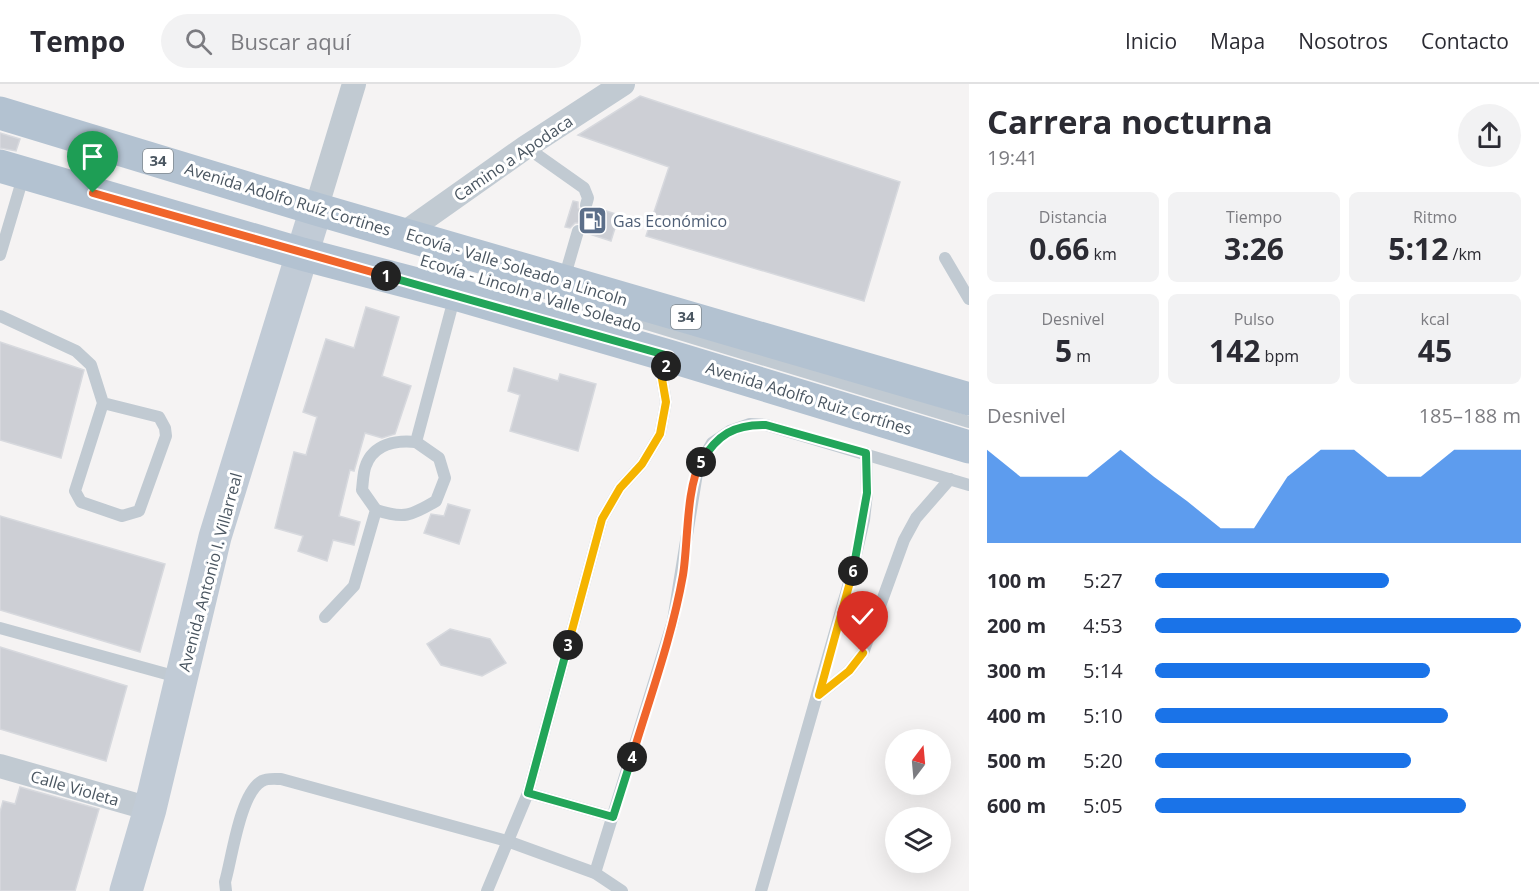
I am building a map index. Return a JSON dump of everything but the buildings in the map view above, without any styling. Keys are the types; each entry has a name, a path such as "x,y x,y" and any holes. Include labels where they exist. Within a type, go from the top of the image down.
{"main road":[{"name":"Avenida Adolfo Ruíz Cortines","path":"11,123 310,229"},
{"name":"Avenida Adolfo Ruíz Cortines","path":"12,169 310,229 403,234"},
{"name":"Avenida Adolfo Ruiz Cortínes","path":"310,229 455,294 969,445"},
{"name":"34","path":"403,234 969,399"}],"street":[{"name":"Avenida Antonio I. Villarreal","path":"126,891 150,809 215,537 354,84"},
{"name":"Camino a Apodaca","path":"403,234 526,147 624,84"},
{"name":"Calle Violeta","path":"0,766 150,809"}],"lane":[{"path":"11,123 76,150"},
{"path":"526,147 584,188 588,198 586,205"},
{"path":"0,255 12,169"},
{"name":"Ecovía - Lincoln a Valle Soleado","path":"261,228 310,229 969,445"},
{"path":"563,281 578,231"},
{"path":"945,258 969,299"},
{"name":"Ecovía - Valle Soleado a Lincoln","path":"486,275 969,422"},
{"path":"416,442 455,294"},
{"path":"0,316 85,357 91,365 103,403 75,490 81,502 123,516 132,515 143,505 166,436 165,428 159,417 103,403"},
{"path":"487,891 528,793 602,519 620,488 642,464 660,434 666,402 662,379 669,356"},
{"path":"595,873 674,621 698,466 712,443 730,431 750,424 766,425 969,485"},
{"path":"398,440 416,442 439,458 445,478 436,501 414,514 398,517 375,510 362,490 366,465 378,449 398,440"},
{"path":"761,891 819,695 864,520 867,493 866,453"},
{"path":"819,695 849,671 863,653 908,533 916,518 950,479"},
{"path":"325,617 354,586 375,510"},
{"path":"0,628 182,679"},
{"path":"226,891 225,882 246,802 252,789 264,779 281,779 507,841 595,873 622,891"},
{"path":"528,793 613,817"}],"place":[{"name":"Gas Económico","path":"592,221"}],"route":[{"path":"93,193 669,356 662,379 666,402 660,434 642,464 620,488 602,519 528,793 613,817 674,621 683,576 692,495 698,466 712,443 730,431 750,424 766,425 866,453 867,493 864,520 819,695 849,671 863,653"}]}
